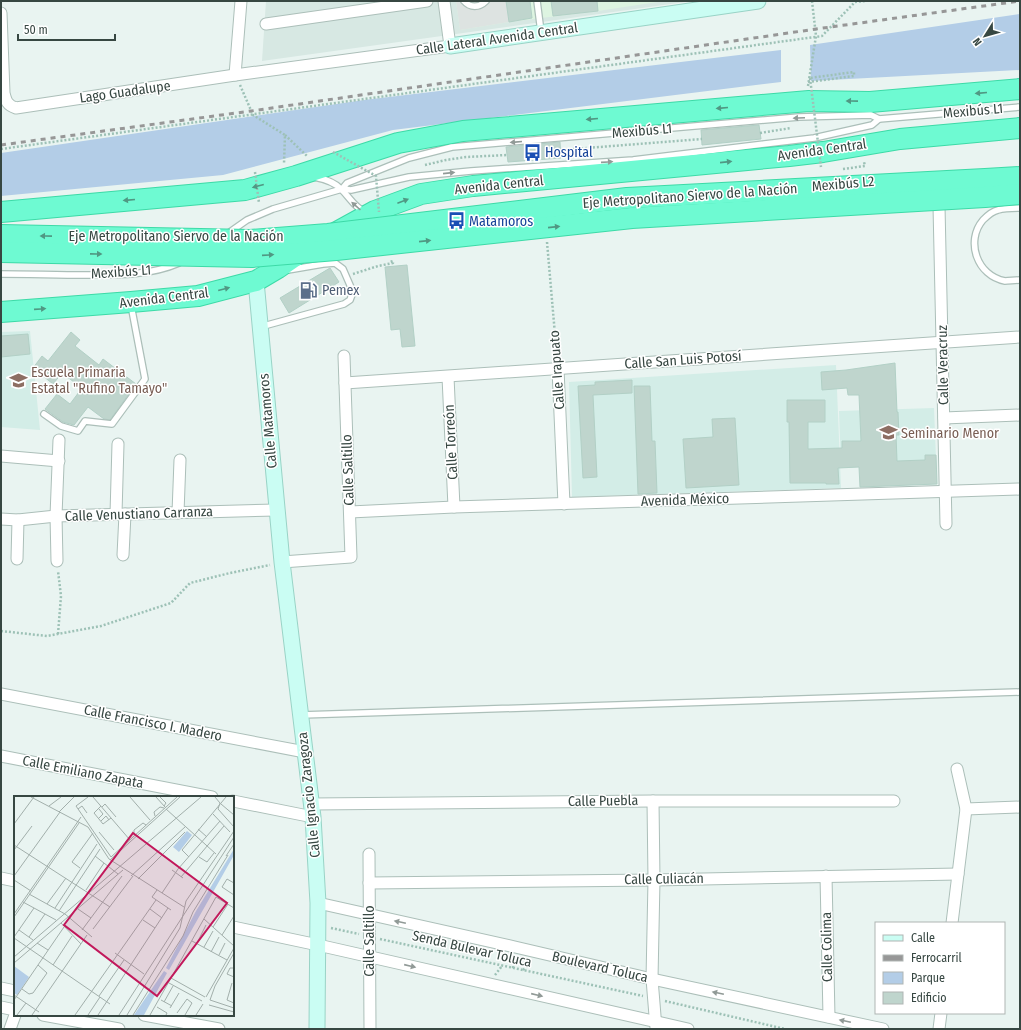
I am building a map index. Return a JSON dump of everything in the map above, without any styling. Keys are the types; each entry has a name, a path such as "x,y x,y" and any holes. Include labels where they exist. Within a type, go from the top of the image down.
{"highway":[{"path":"1,212 245,190 290,173 398,143 463,130 809,91 870,102 1020,89"},
{"name":"Avenida Central","path":"1,312 198,296 263,277 311,245 421,194 473,186 789,156 900,139 1020,128"},
{"name":"Eje Metropolitano Siervo de la Nación","path":"1,235 250,240 328,234 627,198 1020,177"},
{"name":"Eje Metropolitano Siervo de la Nación","path":"1,252 252,257 336,250 632,218 977,198 1020,194"}],"street":[{"path":"235,76 241,1"},
{"path":"266,24 427,1"},
{"path":"444,1 450,46"},
{"name":"Calle Lateral Avenida Central","path":"235,76 758,1"},
{"name":"Lago Guadalupe","path":"1,13 4,93 10,106 16,108 235,76"},
{"name":"Calle Veracruz","path":"939,206 946,524"},
{"name":"Calle Matamoros","path":"263,277 260,327 282,562"},
{"name":"Calle San Luis Potosí","path":"345,383 1020,337"},
{"name":"Calle Saltillo","path":"282,562 351,557 344,356"},
{"name":"Calle Irapuato","path":"558,369 564,504"},
{"name":"Calle Torreón","path":"448,376 454,507"},
{"path":"944,418 1020,416"},
{"path":"57,561 56,516 59,440"},
{"path":"118,444 123,555"},
{"path":"1,456 59,460"},
{"path":"178,513 180,460"},
{"name":"Avenida México","path":"350,512 454,507 1020,489"},
{"name":"Calle Venustiano Carranza","path":"1,519 18,520 56,516 276,510"},
{"path":"17,560 18,520"},
{"name":"Calle Ignacio Zaragoza","path":"282,562 312,810 318,903 317,1029"},
{"name":"Calle Francisco I. Madero","path":"1,694 305,752"},
{"name":"Calle Emiliano Zapata","path":"1,756 207,796"},
{"path":"952,922 966,810 958,769"},
{"path":"234,801 312,810"},
{"path":"653,801 654,880 652,979 656,1026"},
{"name":"Calle Puebla","path":"312,810 653,801 894,801"},
{"path":"966,810 1020,807"},
{"name":"Calle Saltillo","path":"369,854 370,1029"},
{"name":"Calle Culiacán","path":"369,883 654,880 958,874"},
{"name":"Calle Colima","path":"826,876 829,1017"},
{"path":"1,878 14,881"},
{"name":"Boulevard Toluca","path":"318,903 652,979 883,1029"},
{"path":"234,927 318,945 656,1026 688,1029"},
{"path":"1,988 14,991"},
{"path":"1,1007 14,1010"},
{"path":"939,1029 941,1014"},
{"path":"10,1029 15,1016"},
{"path":"46,1016 68,1024 119,1029"},
{"path":"149,1016 219,1029"}],"lane":[{"path":"464,1 470,6 476,7 486,1"},
{"path":"537,1 541,33"},
{"name":"Mexibús L1","path":"342,189 347,183 409,158 452,147 799,118 871,115 879,119 1020,107"},
{"name":"Mexibús L1","path":"211,245 247,220 274,209 342,189 351,190 409,177 471,171 633,160 814,138 872,125 879,119"},
{"path":"290,173 330,180 342,189 352,202 362,211 375,216"},
{"name":"Mexibús L2","path":"417,217 456,216 964,174"},
{"path":"1020,208 998,210 987,216 980,224 975,236 974,248 977,259 984,269 993,277 1005,281 1020,280"},
{"name":"Mexibús L1","path":"1,274 114,275 145,273 173,265 205,250"},
{"path":"260,327 344,304 350,300 353,292 343,269 335,263 323,264 263,277"},
{"path":"44,414 60,426 78,431 85,421 112,424 145,379 131,302"},
{"path":"300,715 1020,692"}],"path":[{"path":"812,1 816,36 809,91 854,76 854,72 810,78 814,126 821,167"},
{"path":"1,149 822,36 855,2 865,1"},
{"path":"235,76 253,115 285,135 308,156"},
{"path":"791,132 776,133 775,128 796,126"},
{"path":"809,126 814,126"},
{"path":"813,130 814,126"},
{"path":"760,133 791,128"},
{"path":"285,135 290,173"},
{"path":"561,150 702,139"},
{"path":"333,152 376,176"},
{"path":"420,166 466,157 507,155"},
{"path":"256,172 259,203"},
{"name":"Calle Irapuato","path":"547,236 558,369"},
{"path":"346,276 393,263 392,261 384,263"},
{"path":"57,561 62,596 58,634"},
{"path":"1,630 47,636 101,626 171,603 190,583 282,562"},
{"name":"Senda Bulevar Toluca","path":"318,925 654,998 785,1029"}],"shaded area":[{"path":"266,1 692,1 262,61"},
{"path":"456,1 664,1 460,30"},
{"path":"456,1 506,1 509,22 460,30"},
{"name":"Escuela Primaria Estatal \"Rufino Tamayo\"","path":"30,331 40,430 1,427 1,332"},
{"path":"836,365 841,488 572,497 569,382"},
{"name":"Seminario Menor","path":"934,408 937,484 860,487 859,467 841,468 839,411"}],"green space":[{"path":"1020,14 1020,70 811,81 810,45"},
{"path":"781,50 781,82 393,130 223,175 1,196 1,153 364,100"}],"building":[{"path":"506,1 530,1 532,18 509,22"},
{"path":"551,1 597,1 598,11 553,16"},
{"path":"759,125 761,139 702,145 701,130"},
{"path":"560,142 561,158 508,162 506,147"},
{"path":"407,265 415,346 402,347 400,329 391,330 385,267"},
{"name":"Pemex","path":"330,268 339,282 289,313 280,298"},
{"path":"71,332 80,340 75,346 99,365 103,359 136,384 110,420 104,419 88,407 74,425 63,422 45,409 57,394 70,404 82,388 62,373 53,384 33,368 42,356 48,361"},
{"path":"28,334 30,354 1,357 1,336"},
{"path":"895,363 899,435 896,435 897,461 925,460 925,455 936,455 937,484 860,487 859,467 838,468 839,484 790,483 789,422 787,422 787,400 825,400 825,422 808,422 808,449 842,448 842,441 861,441 859,395 848,395 847,388 822,390 821,372"},
{"path":"632,380 632,393 593,395 597,477 583,478 578,386 595,385 595,382"},
{"path":"634,386 650,386 652,441 655,441 657,493 638,494"},
{"path":"735,418 739,485 686,488 683,439 713,437 712,419"}],"railway":[{"path":"1,145 251,111 1020,1"}],"place":[{"name":"Hospital","path":"532,152"},
{"name":"Matamoros","path":"456,221"},
{"name":"Pemex","path":"309,290"},
{"name":"Escuela Primaria Estatal \"Rufino Tamayo\"","path":"18,380"},
{"name":"Seminario Menor","path":"888,433"}]}
